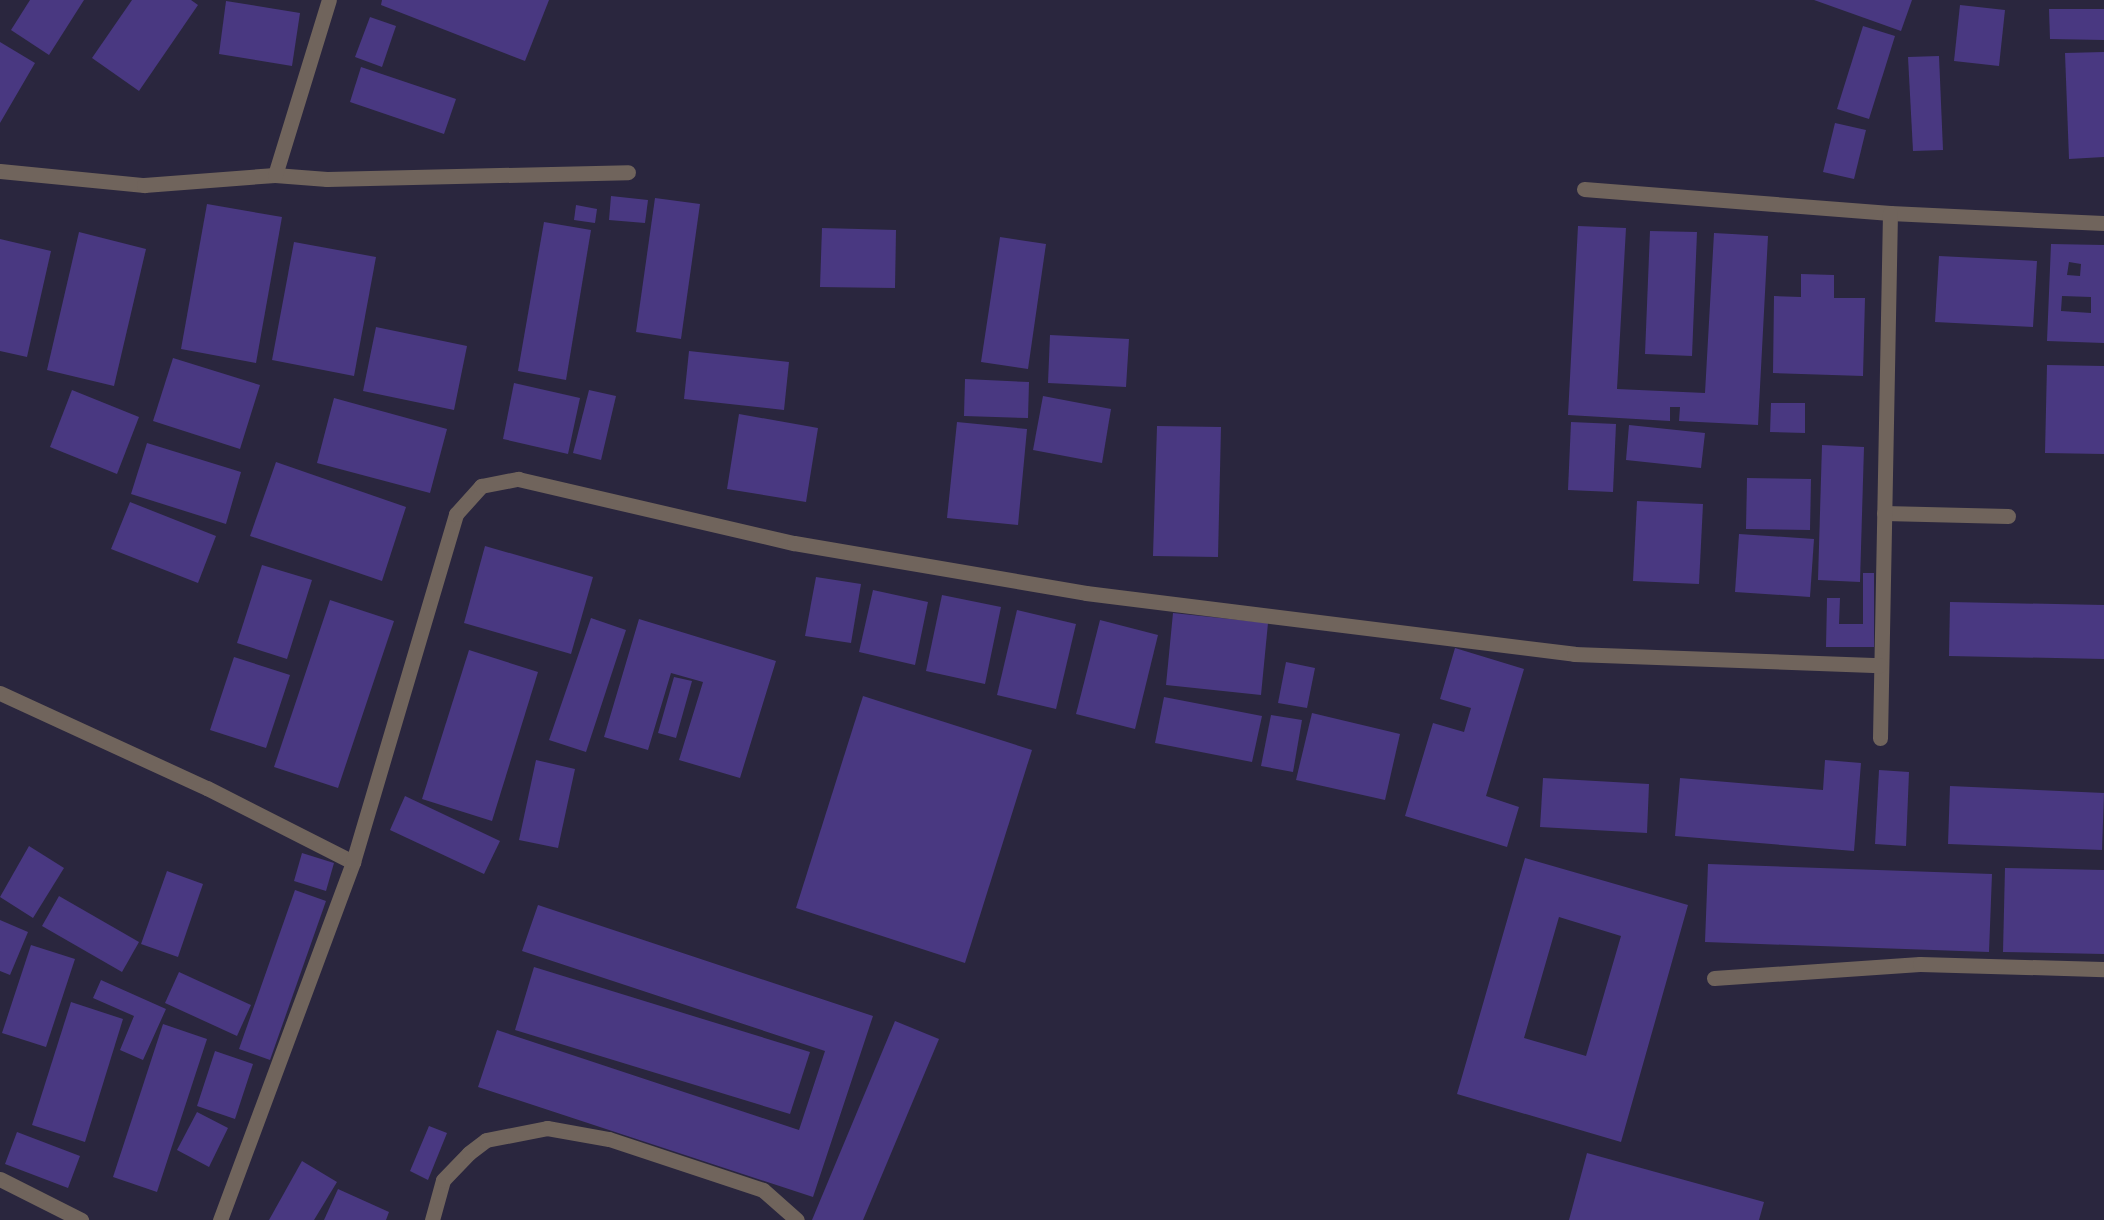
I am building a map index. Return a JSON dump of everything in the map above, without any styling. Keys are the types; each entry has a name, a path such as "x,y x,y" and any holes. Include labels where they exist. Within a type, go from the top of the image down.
{"street":[{"path":"275,175 329,0"},
{"path":"0,171 144,185 275,175 327,179 628,172"},
{"path":"1584,189 1890,213 2104,223"},
{"path":"1880,738 1890,213"},
{"path":"220,1220 353,861 456,514 481,486 518,479 794,543 1086,593 1574,654 1880,665"},
{"path":"1884,513 2008,516"},
{"path":"0,693 207,788 353,861"},
{"path":"1714,978 1920,964 2104,969"},
{"path":"432,1220 443,1180 469,1153 486,1140 547,1128 609,1139 763,1190 797,1220"},
{"path":"0,1179 81,1220"}],"building":[{"path":"30,0 84,0 49,55 11,30"},
{"path":"132,0 191,0 198,5 139,91 92,58"},
{"path":"382,0 549,0 525,61 381,5"},
{"path":"1814,0 1912,0 1901,31"},
{"path":"226,1 300,13 292,66 219,54"},
{"path":"1960,5 2005,10 1999,66 1954,61"},
{"path":"2049,9 2104,9 2104,40 2050,39"},
{"path":"370,17 396,26 382,67 355,57"},
{"path":"1863,26 1895,36 1869,119 1837,109"},
{"path":"0,42 35,63 0,123"},
{"path":"2104,52 2104,157 2069,159 2065,53"},
{"path":"1939,56 1943,150 1913,151 1908,57"},
{"path":"361,67 456,99 444,134 350,102"},
{"path":"1835,123 1866,130 1854,179 1823,172"},
{"path":"611,196 648,200 645,223 609,220"},
{"path":"655,198 700,204 681,339 636,332"},
{"path":"207,204 282,217 256,363 181,349"},
{"path":"576,205 597,209 595,223 574,220"},
{"path":"544,222 591,230 566,380 518,371"},
{"path":"1578,226 1626,228 1617,389 1705,393 1714,233 1768,236 1758,425 1679,421 1680,407 1670,407 1670,421 1568,415"},
{"path":"822,228 896,230 895,288 820,287"},
{"path":"1650,231 1697,232 1692,356 1645,354"},
{"path":"79,232 146,249 114,386 47,370"},
{"path":"1000,237 1046,244 1028,369 981,362"},
{"path":"0,239 51,251 27,357 0,351"},
{"path":"294,242 376,257 354,376 272,360"},
{"path":"2051,244 2104,245 2104,343 2047,341","holes":["2069,262 2081,264 2080,276 2067,275","2062,296 2091,297 2091,313 2061,311"]},
{"path":"1939,256 2037,261 2033,327 1935,322"},
{"path":"1801,274 1834,275 1834,298 1865,298 1863,376 1773,373 1774,296 1801,297"},
{"path":"376,327 467,346 454,410 363,391"},
{"path":"1050,335 1129,339 1126,387 1048,383"},
{"path":"689,351 789,362 784,410 684,399"},
{"path":"173,358 260,385 240,449 153,421"},
{"path":"2047,365 2104,366 2104,454 2045,453"},
{"path":"965,379 1029,382 1028,418 964,416"},
{"path":"514,383 580,398 568,454 503,439"},
{"path":"72,390 139,417 117,474 50,447"},
{"path":"589,390 616,396 601,460 573,453"},
{"path":"1043,396 1111,409 1102,463 1033,450"},
{"path":"334,398 447,429 430,493 317,463"},
{"path":"1771,403 1805,403 1805,433 1770,432"},
{"path":"739,414 818,428 806,502 727,489"},
{"path":"957,422 1027,429 1018,525 947,518"},
{"path":"1571,422 1616,424 1613,492 1568,490"},
{"path":"1629,425 1705,433 1701,468 1626,460"},
{"path":"1157,426 1221,427 1218,557 1153,556"},
{"path":"147,443 241,472 226,524 131,494"},
{"path":"1822,445 1864,447 1860,582 1818,580"},
{"path":"276,462 406,507 382,581 250,536"},
{"path":"1747,478 1811,479 1810,530 1746,529"},
{"path":"1637,501 1703,504 1699,584 1633,581"},
{"path":"130,502 216,536 198,583 111,549"},
{"path":"1739,534 1814,539 1810,597 1735,592"},
{"path":"485,546 593,577 571,654 464,623"},
{"path":"262,565 312,580 287,659 237,643"},
{"path":"1863,573 1874,573 1874,647 1826,647 1827,598 1840,598 1839,624 1863,624"},
{"path":"816,577 861,584 851,643 805,636"},
{"path":"873,590 928,602 915,665 859,652"},
{"path":"942,595 1001,607 985,684 926,671"},
{"path":"330,600 394,621 338,788 274,767"},
{"path":"1950,602 2104,605 2104,659 1949,656"},
{"path":"1017,610 1076,624 1056,709 997,695"},
{"path":"1173,613 1268,623 1261,695 1166,685"},
{"path":"591,618 626,630 586,752 549,740"},
{"path":"639,619 776,661 740,778 679,760 703,682 671,673 648,750 604,737"},
{"path":"1100,620 1158,635 1135,729 1076,714"},
{"path":"1455,648 1524,669 1486,796 1519,807 1507,847 1405,816 1433,723 1464,732 1471,708 1440,699"},
{"path":"469,650 538,672 492,821 422,799"},
{"path":"234,657 290,675 266,748 210,730"},
{"path":"1286,662 1315,668 1307,708 1278,703"},
{"path":"674,677 692,681 676,738 658,733"},
{"path":"863,696 1032,750 965,963 796,908"},
{"path":"1164,697 1262,716 1252,762 1155,743"},
{"path":"1312,713 1400,734 1385,800 1296,780"},
{"path":"1271,715 1302,720 1293,772 1261,766"},
{"path":"536,760 575,769 558,848 519,840"},
{"path":"1825,760 1861,763 1854,851 1675,836 1680,778 1823,790"},
{"path":"1879,770 1909,772 1906,846 1875,844"},
{"path":"1543,778 1649,784 1647,833 1540,827"},
{"path":"1950,786 2104,793 2102,850 1948,844"},
{"path":"405,796 500,841 484,874 390,830"},
{"path":"29,846 64,868 33,918 0,897"},
{"path":"302,853 334,863 326,891 294,881"},
{"path":"1525,858 1688,905 1621,1142 1457,1094","holes":["1559,917 1621,936 1586,1056 1524,1038"]},
{"path":"1708,864 1992,874 1989,952 1705,942"},
{"path":"2005,868 2104,870 2104,954 2003,952"},
{"path":"167,871 203,884 178,957 141,944"},
{"path":"295,890 326,901 270,1060 239,1049"},
{"path":"59,896 139,942 122,972 42,926"},
{"path":"538,905 873,1016 813,1197 478,1087 497,1030 799,1130 825,1051 522,951"},
{"path":"0,920 28,932 10,975 0,971"},
{"path":"31,945 75,959 46,1047 2,1033"},
{"path":"534,967 810,1052 790,1114 515,1030"},
{"path":"179,972 251,1005 237,1036 165,1003"},
{"path":"101,980 166,1009 143,1060 120,1050 134,1016 93,998"},
{"path":"71,1002 123,1019 85,1142 32,1125"},
{"path":"895,1021 939,1039 863,1220 812,1220"},
{"path":"163,1024 207,1039 157,1192 113,1177"},
{"path":"215,1051 253,1064 235,1119 197,1106"},
{"path":"197,1112 228,1128 209,1167 177,1150"},
{"path":"429,1126 447,1133 428,1180 410,1171"},
{"path":"17,1132 80,1156 68,1188 5,1164"},
{"path":"1587,1153 1764,1202 1759,1220 1569,1220"},
{"path":"302,1161 337,1182 314,1220 269,1220"},
{"path":"338,1189 389,1212 386,1220 324,1220"}]}
